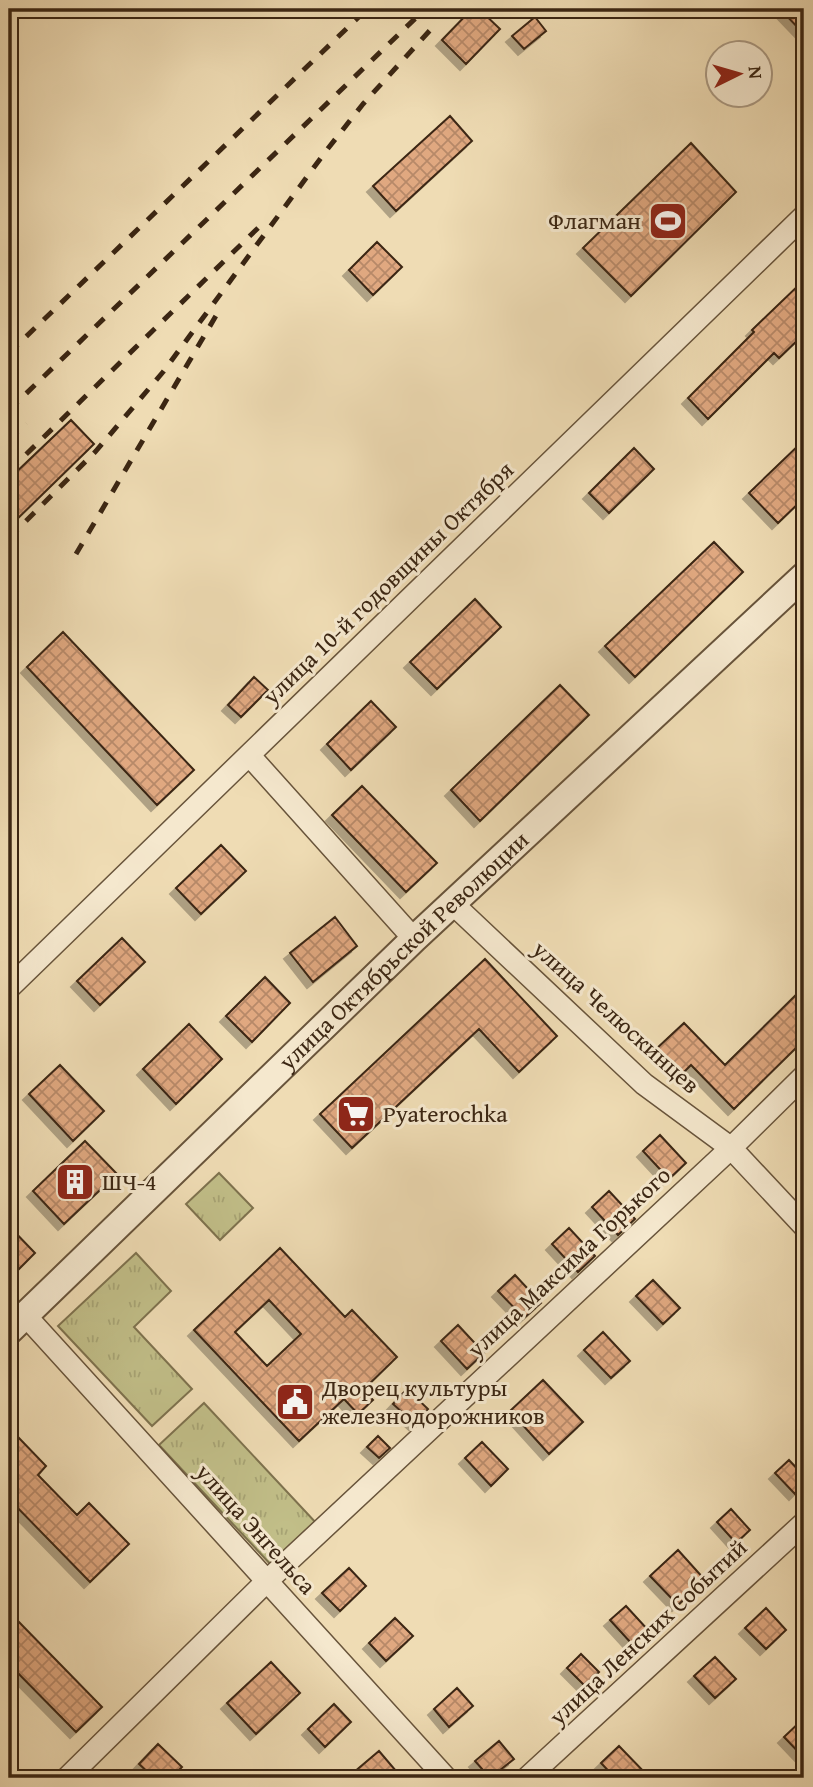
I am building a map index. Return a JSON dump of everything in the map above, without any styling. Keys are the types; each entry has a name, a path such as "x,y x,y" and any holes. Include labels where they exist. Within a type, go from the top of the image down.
{"street":[{"name":"улица 10-й годовщины Октября","path":"9,988 804,216"},
{"name":"улица Октябрьской Революции","path":"17,1323 414,939 804,576"},
{"path":"248,755 414,939"},
{"name":"улица Челюскинцев","path":"453,904 644,1084 731,1148 804,1226"},
{"name":"улица Максима Горького","path":"67,1778 268,1580 731,1148 804,1076"},
{"name":"улица Энгельса","path":"17,1323 268,1580 446,1778"},
{"name":"улица Ленских Событий","path":"527,1778 804,1524"}],"green space":[{"path":"219,1173 253,1208 220,1240 186,1204"},
{"path":"136,1253 171,1291 134,1327 192,1389 152,1426 58,1326"},
{"path":"204,1403 318,1525 273,1567 159,1445"}],"building":[{"path":"472,9 479,9 500,29 466,64 442,40"},
{"path":"780,9 804,9 804,34"},
{"path":"535,17 546,31 524,49 512,36"},
{"path":"450,116 472,141 396,211 373,186"},
{"path":"691,143 736,192 631,296 583,248"},
{"path":"377,242 402,267 373,295 349,270"},
{"path":"804,280 804,334 779,358 774,353 708,419 688,398"},
{"path":"71,420 94,444 9,527 9,479"},
{"path":"804,440 804,498 778,523 749,493"},
{"path":"634,448 654,469 609,513 589,493"},
{"path":"714,542 743,572 635,677 605,646"},
{"path":"475,599 501,627 437,689 410,662"},
{"path":"63,632 194,770 157,805 27,667"},
{"path":"254,677 268,690 241,717 228,705"},
{"path":"560,685 589,715 480,821 451,790"},
{"path":"371,701 396,727 351,770 327,744"},
{"path":"362,786 437,863 406,892 332,815"},
{"path":"221,845 246,871 201,914 176,888"},
{"path":"335,917 357,946 313,982 290,953"},
{"path":"122,938 145,962 100,1005 77,981"},
{"path":"485,959 557,1036 519,1072 479,1029 352,1148 320,1114"},
{"path":"265,977 290,1003 252,1042 226,1016"},
{"path":"804,987 804,1040 734,1109 691,1065 680,1076 655,1050 684,1023 725,1065"},
{"path":"189,1024 222,1059 176,1104 143,1069"},
{"path":"60,1065 104,1111 73,1141 29,1094"},
{"path":"660,1135 686,1163 669,1179 643,1151"},
{"name":"ШЧ-4","path":"85,1141 117,1174 64,1224 33,1191"},
{"path":"609,1191 635,1219 618,1235 592,1207"},
{"path":"9,1226 35,1253 9,1279"},
{"path":"569,1228 595,1256 578,1272 552,1244"},
{"path":"280,1248 345,1317 352,1310 397,1357 363,1390 373,1400 358,1414 344,1399 299,1441 194,1330","holes":["269,1300 301,1334 267,1366 235,1332"]},
{"path":"515,1275 541,1303 524,1318 498,1291"},
{"path":"653,1280 680,1308 663,1324 636,1296"},
{"path":"458,1325 484,1353 467,1369 441,1341"},
{"path":"603,1332 630,1361 611,1378 584,1350"},
{"path":"543,1380 583,1422 549,1454 510,1411"},
{"path":"407,1389 428,1409 415,1424 393,1404"},
{"path":"378,1436 390,1448 379,1458 367,1447"},
{"path":"18,1437 46,1466 38,1475 77,1515 89,1503 129,1544 90,1582 9,1499 9,1446"},
{"path":"482,1442 508,1469 491,1486 465,1458"},
{"path":"789,1460 804,1476 804,1485 795,1494 775,1473"},
{"path":"731,1509 750,1530 736,1543 717,1522"},
{"path":"678,1550 705,1580 678,1605 650,1576"},
{"path":"349,1568 366,1586 340,1611 322,1593"},
{"path":"626,1606 648,1630 632,1644 610,1620"},
{"path":"766,1608 786,1630 766,1649 745,1628"},
{"path":"395,1618 413,1636 386,1661 369,1643"},
{"path":"16,1619 102,1707 76,1732 9,1664 9,1626"},
{"path":"581,1654 599,1672 585,1686 567,1668"},
{"path":"715,1657 736,1679 715,1698 694,1676"},
{"path":"271,1662 300,1693 256,1734 227,1703"},
{"path":"457,1688 473,1706 449,1727 434,1709"},
{"path":"334,1704 351,1722 325,1747 308,1729"},
{"path":"804,1718 804,1758 784,1737"},
{"path":"499,1741 514,1759 490,1778 475,1761"},
{"path":"158,1744 182,1767 171,1778 154,1778 139,1764"},
{"path":"619,1746 650,1778 615,1778 601,1763"},
{"path":"379,1751 402,1778 347,1778"}],"railway":[{"path":"9,353 367,9"},
{"path":"9,410 425,9"},
{"path":"9,538 96,451 163,372 326,151 363,104 433,27"},
{"path":"9,471 259,227"},
{"path":"76,554 217,314"},
{"path":"9,440 26,423"}],"place":[{"name":"Флагман","path":"668,221"},
{"name":"Pyaterochka","path":"356,1114"},
{"name":"ШЧ-4","path":"75,1182"},
{"name":"Дворец культуры железнодорожников","path":"295,1402"}]}
